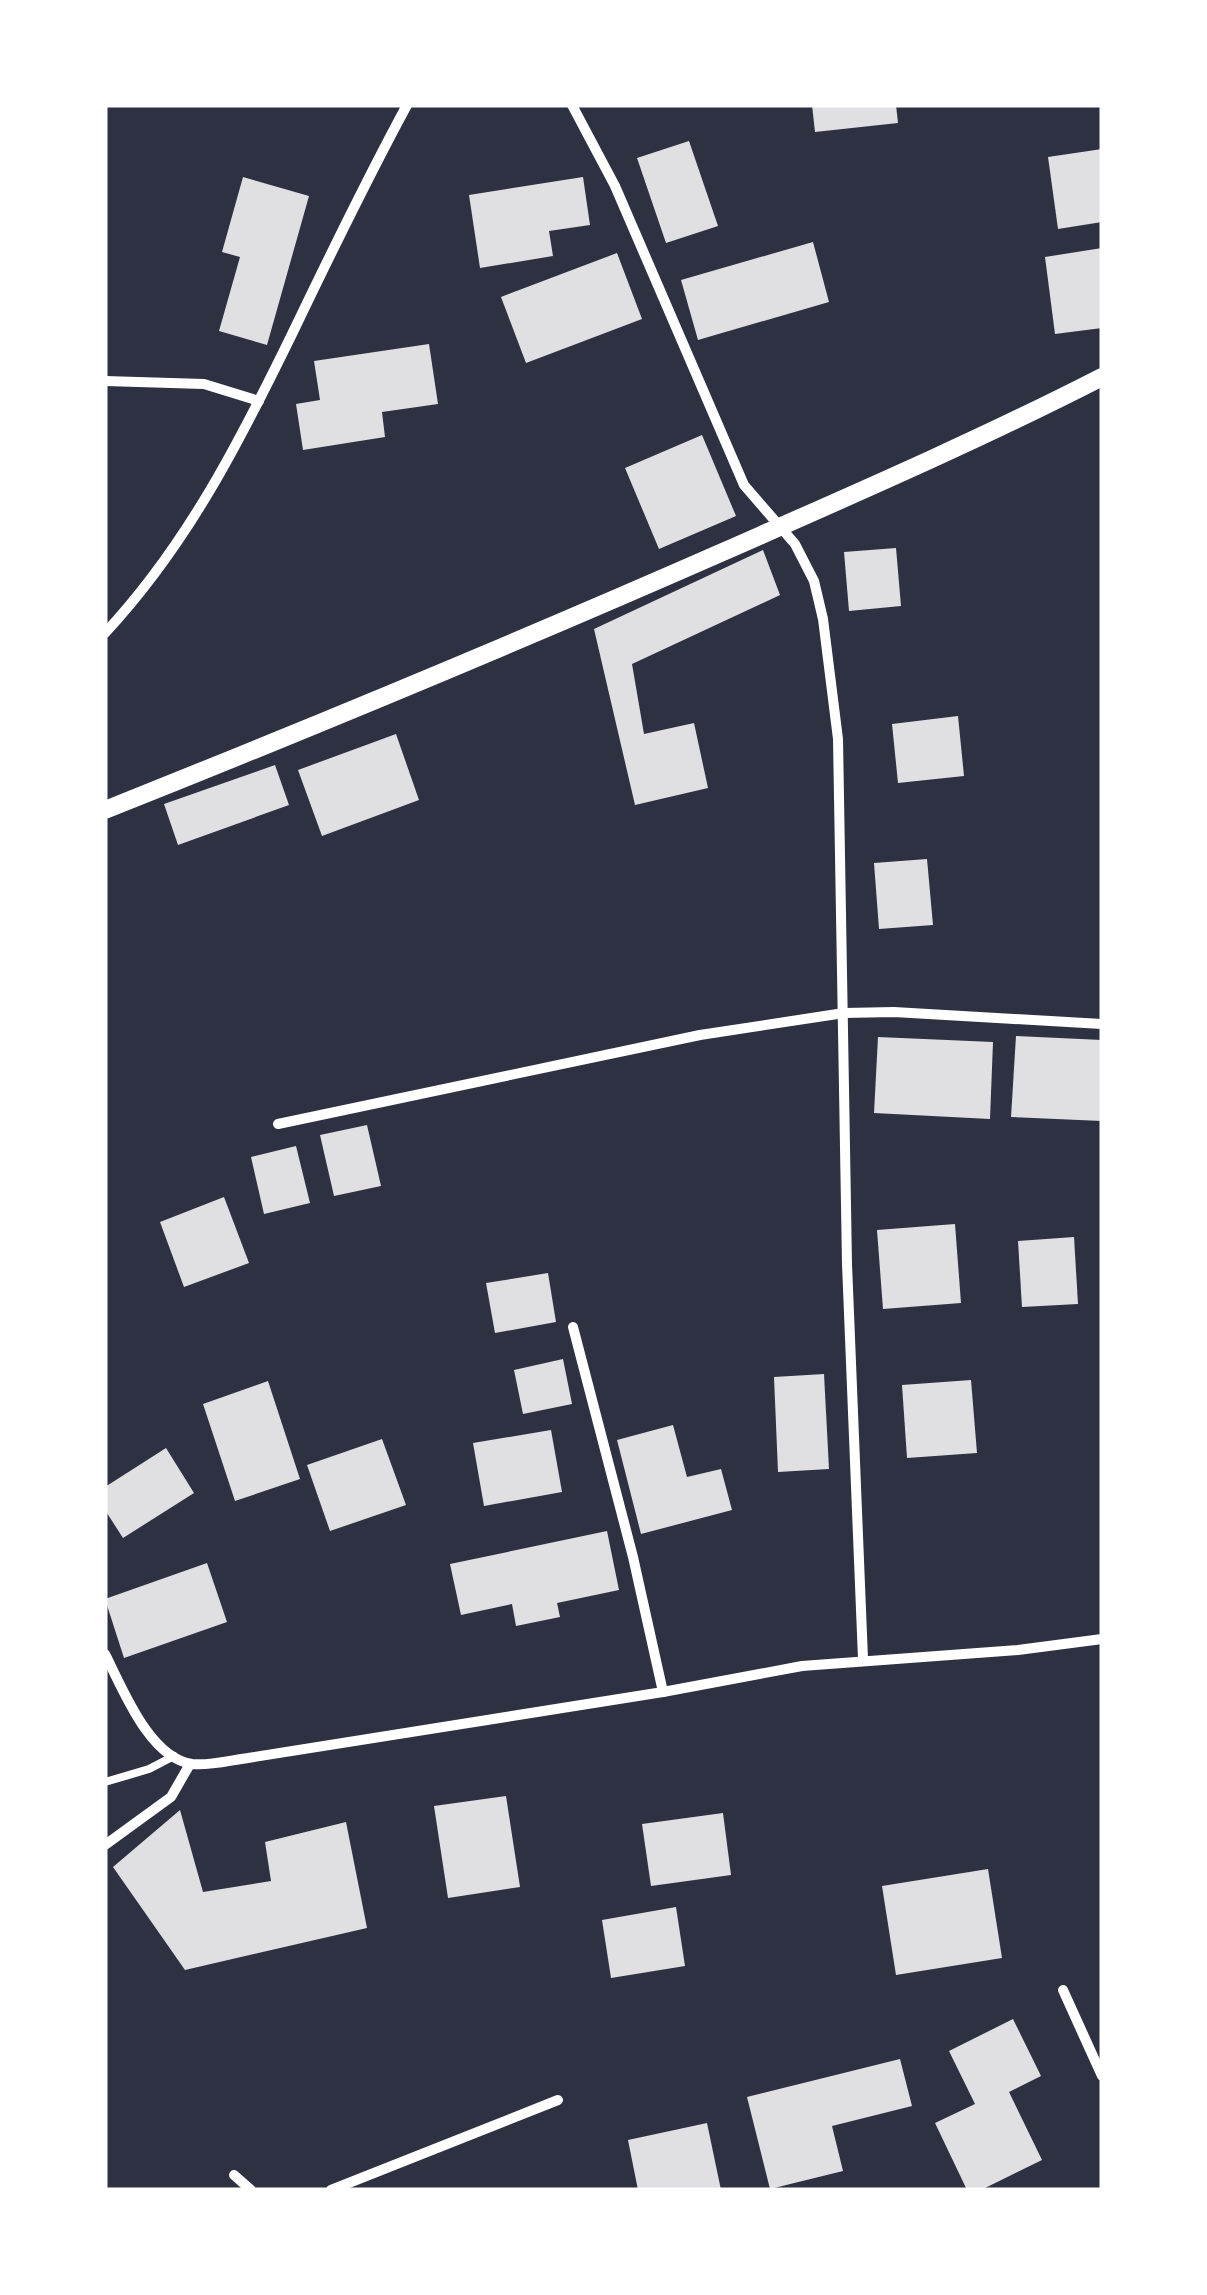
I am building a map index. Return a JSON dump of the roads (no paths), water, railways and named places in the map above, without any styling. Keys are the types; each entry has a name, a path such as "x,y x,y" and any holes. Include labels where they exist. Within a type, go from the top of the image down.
{"street":[{"path":"105,633 151,582 201,509 406,105"},
{"path":"572,105 614,186 744,484 795,544 814,581 828,651 838,739 850,1348 863,1659"},
{"path":"105,810 379,700 780,526 999,430 1102,377"},
{"path":"105,382 204,384 259,401"},
{"path":"278,1124 700,1035 844,1013 894,1012 1102,1024"},
{"path":"573,1327 634,1556 663,1692"},
{"path":"105,1654 138,1718 155,1740 190,1764 663,1692 802,1666 1018,1650 1102,1638"},
{"path":"105,1845 171,1797 190,1764"},
{"path":"1063,1990 1102,2076"},
{"path":"332,2190 558,2100"},
{"path":"234,2175 251,2190"}],"lane":[{"path":"105,1782 149,1769 174,1756"}]}
